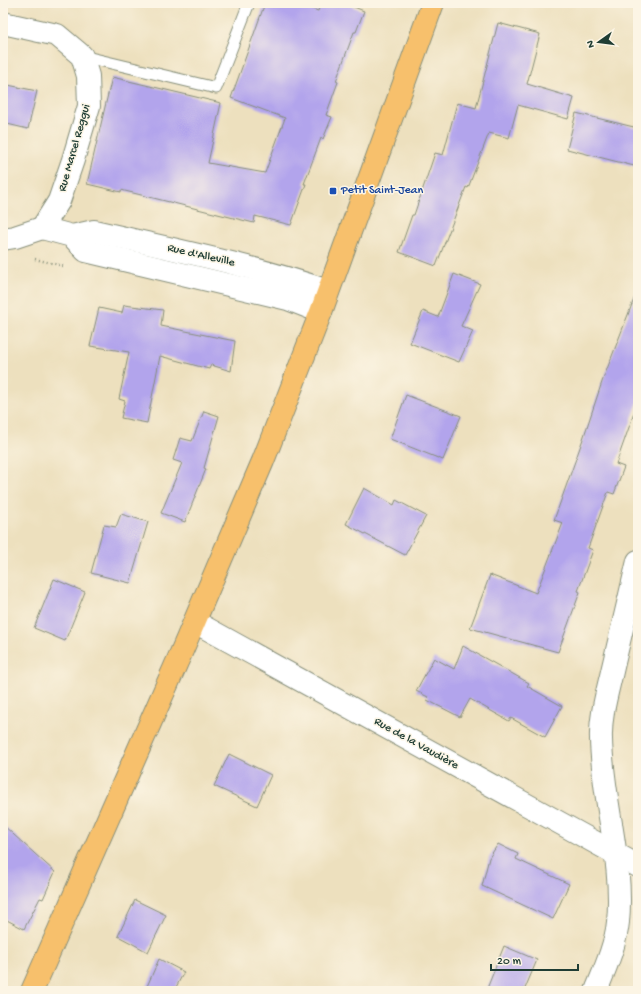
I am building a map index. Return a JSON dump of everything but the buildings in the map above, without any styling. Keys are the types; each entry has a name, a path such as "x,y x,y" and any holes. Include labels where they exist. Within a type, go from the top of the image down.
{"main road":[{"path":"32,991 195,622 263,461 321,312 433,3"}],"street":[{"path":"3,23 57,35 82,56"},
{"name":"Rue Marcel Reggui","path":"42,228 59,201 74,160 89,106 88,76 82,56"},
{"path":"3,239 15,237 42,228"},
{"name":"Rue d'Alleville","path":"42,228 72,236 94,231 251,267 328,291"},
{"name":"Rue d'Alleville","path":"72,236 86,251 288,299 321,312"},
{"path":"596,991 610,954 618,924 620,895 603,769 601,737 604,707 638,561"},
{"name":"Rue de la Vaudière","path":"195,622 638,866"}],"lane":[{"path":"82,56 216,88 249,3"}],"place":[{"name":"Petit Saint-Jean","path":"333,191"}]}
